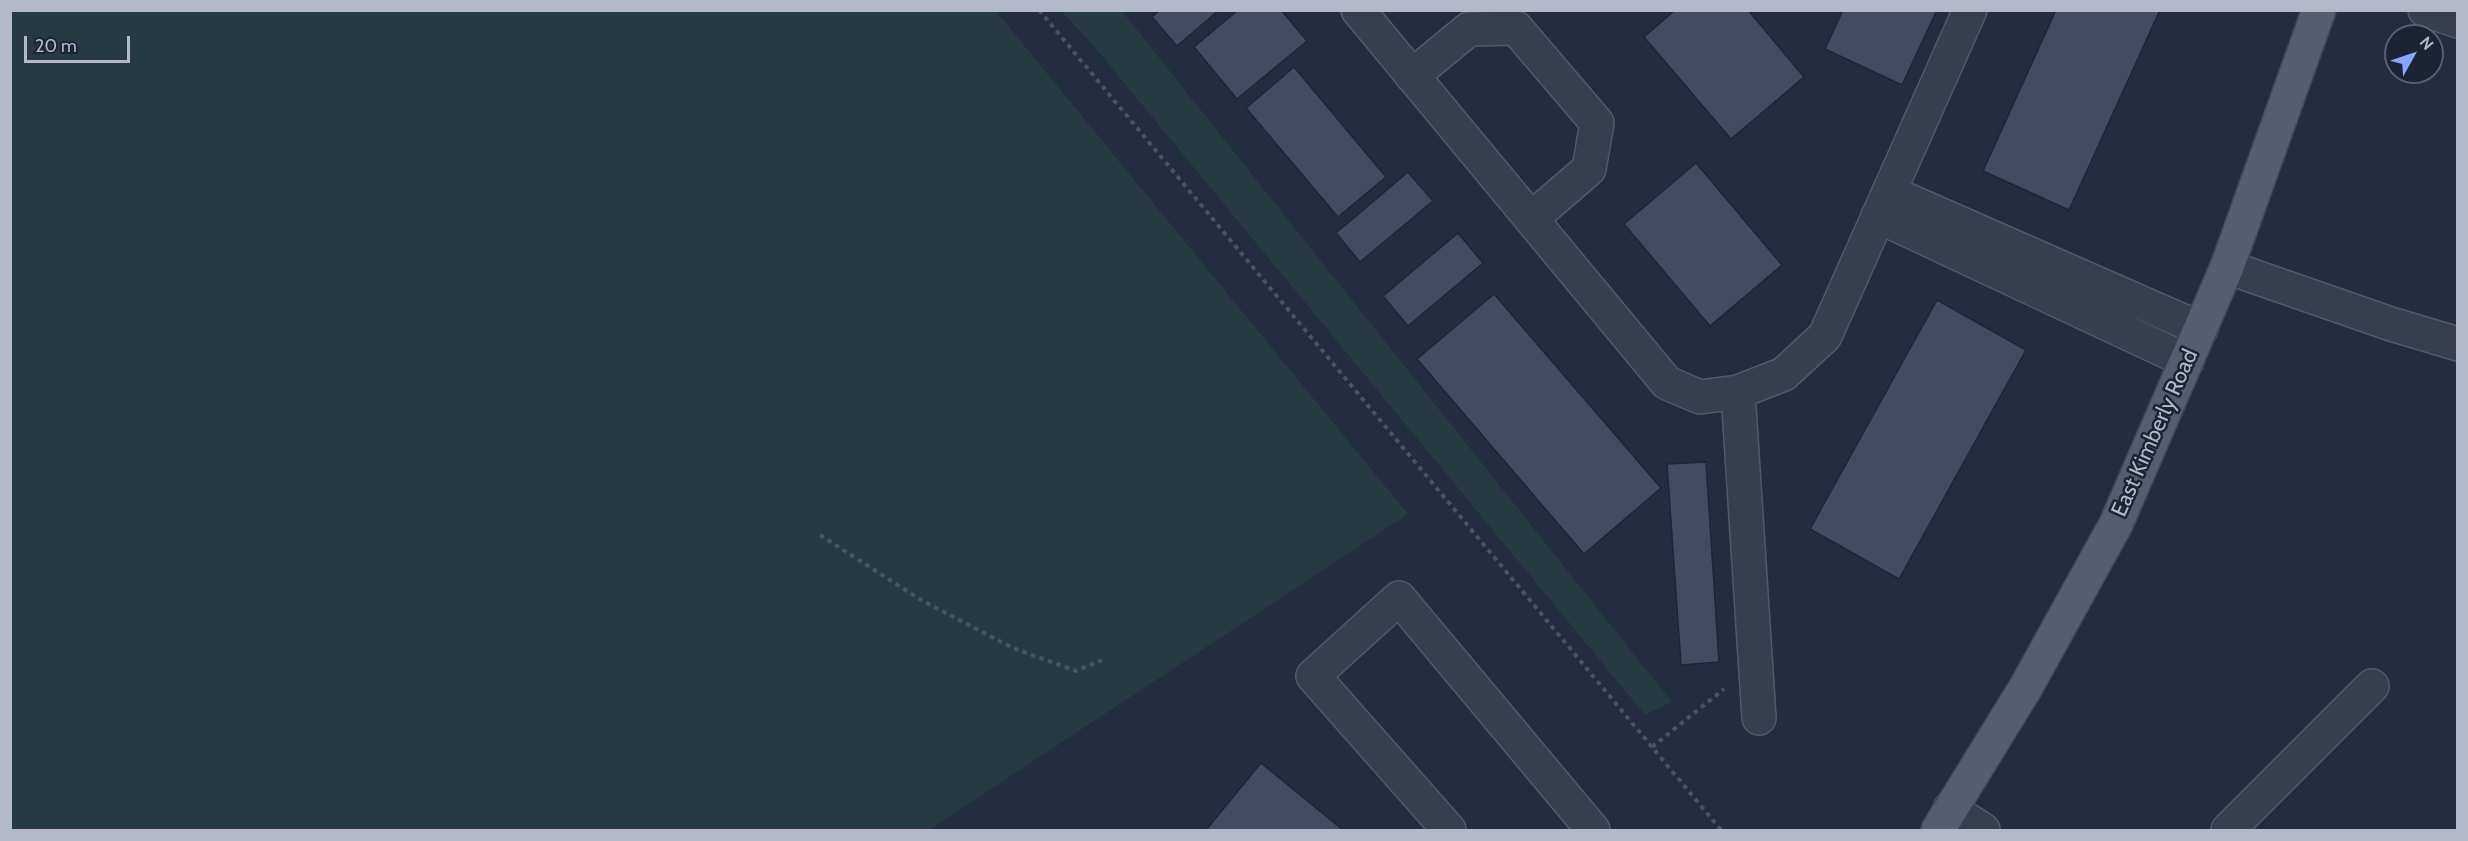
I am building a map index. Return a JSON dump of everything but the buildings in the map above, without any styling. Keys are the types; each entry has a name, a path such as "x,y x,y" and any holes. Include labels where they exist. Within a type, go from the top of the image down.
{"main road":[{"name":"East Kimberly Road","path":"1944,820 2026,687 2116,524 2227,267 2319,10"}],"lane":[{"path":"1358,10 1667,383 1700,397 1738,392 1784,374 1825,336 1970,10"},
{"path":"2425,10 2457,21"},
{"path":"1412,76 1469,29 1516,28 1597,123 1589,169 1531,219"},
{"path":"1883,204 2201,329"},
{"path":"1883,204 2187,361"},
{"path":"2227,267 2391,324 2457,344"},
{"path":"1738,392 1759,718"},
{"path":"1449,831 1312,676 1399,598 1593,831"},
{"path":"2228,831 2372,686"},
{"path":"1944,820 1983,831"}],"path":[{"path":"1039,10 1721,831"},
{"path":"820,535 921,600 1013,648 1076,671 1102,660"},
{"path":"1652,747 1755,663"}],"shaded area":[{"path":"10,11 996,11 1408,514 929,830 11,830"},
{"path":"1061,11 1122,11 1672,702 1645,715 1092,44"}]}
